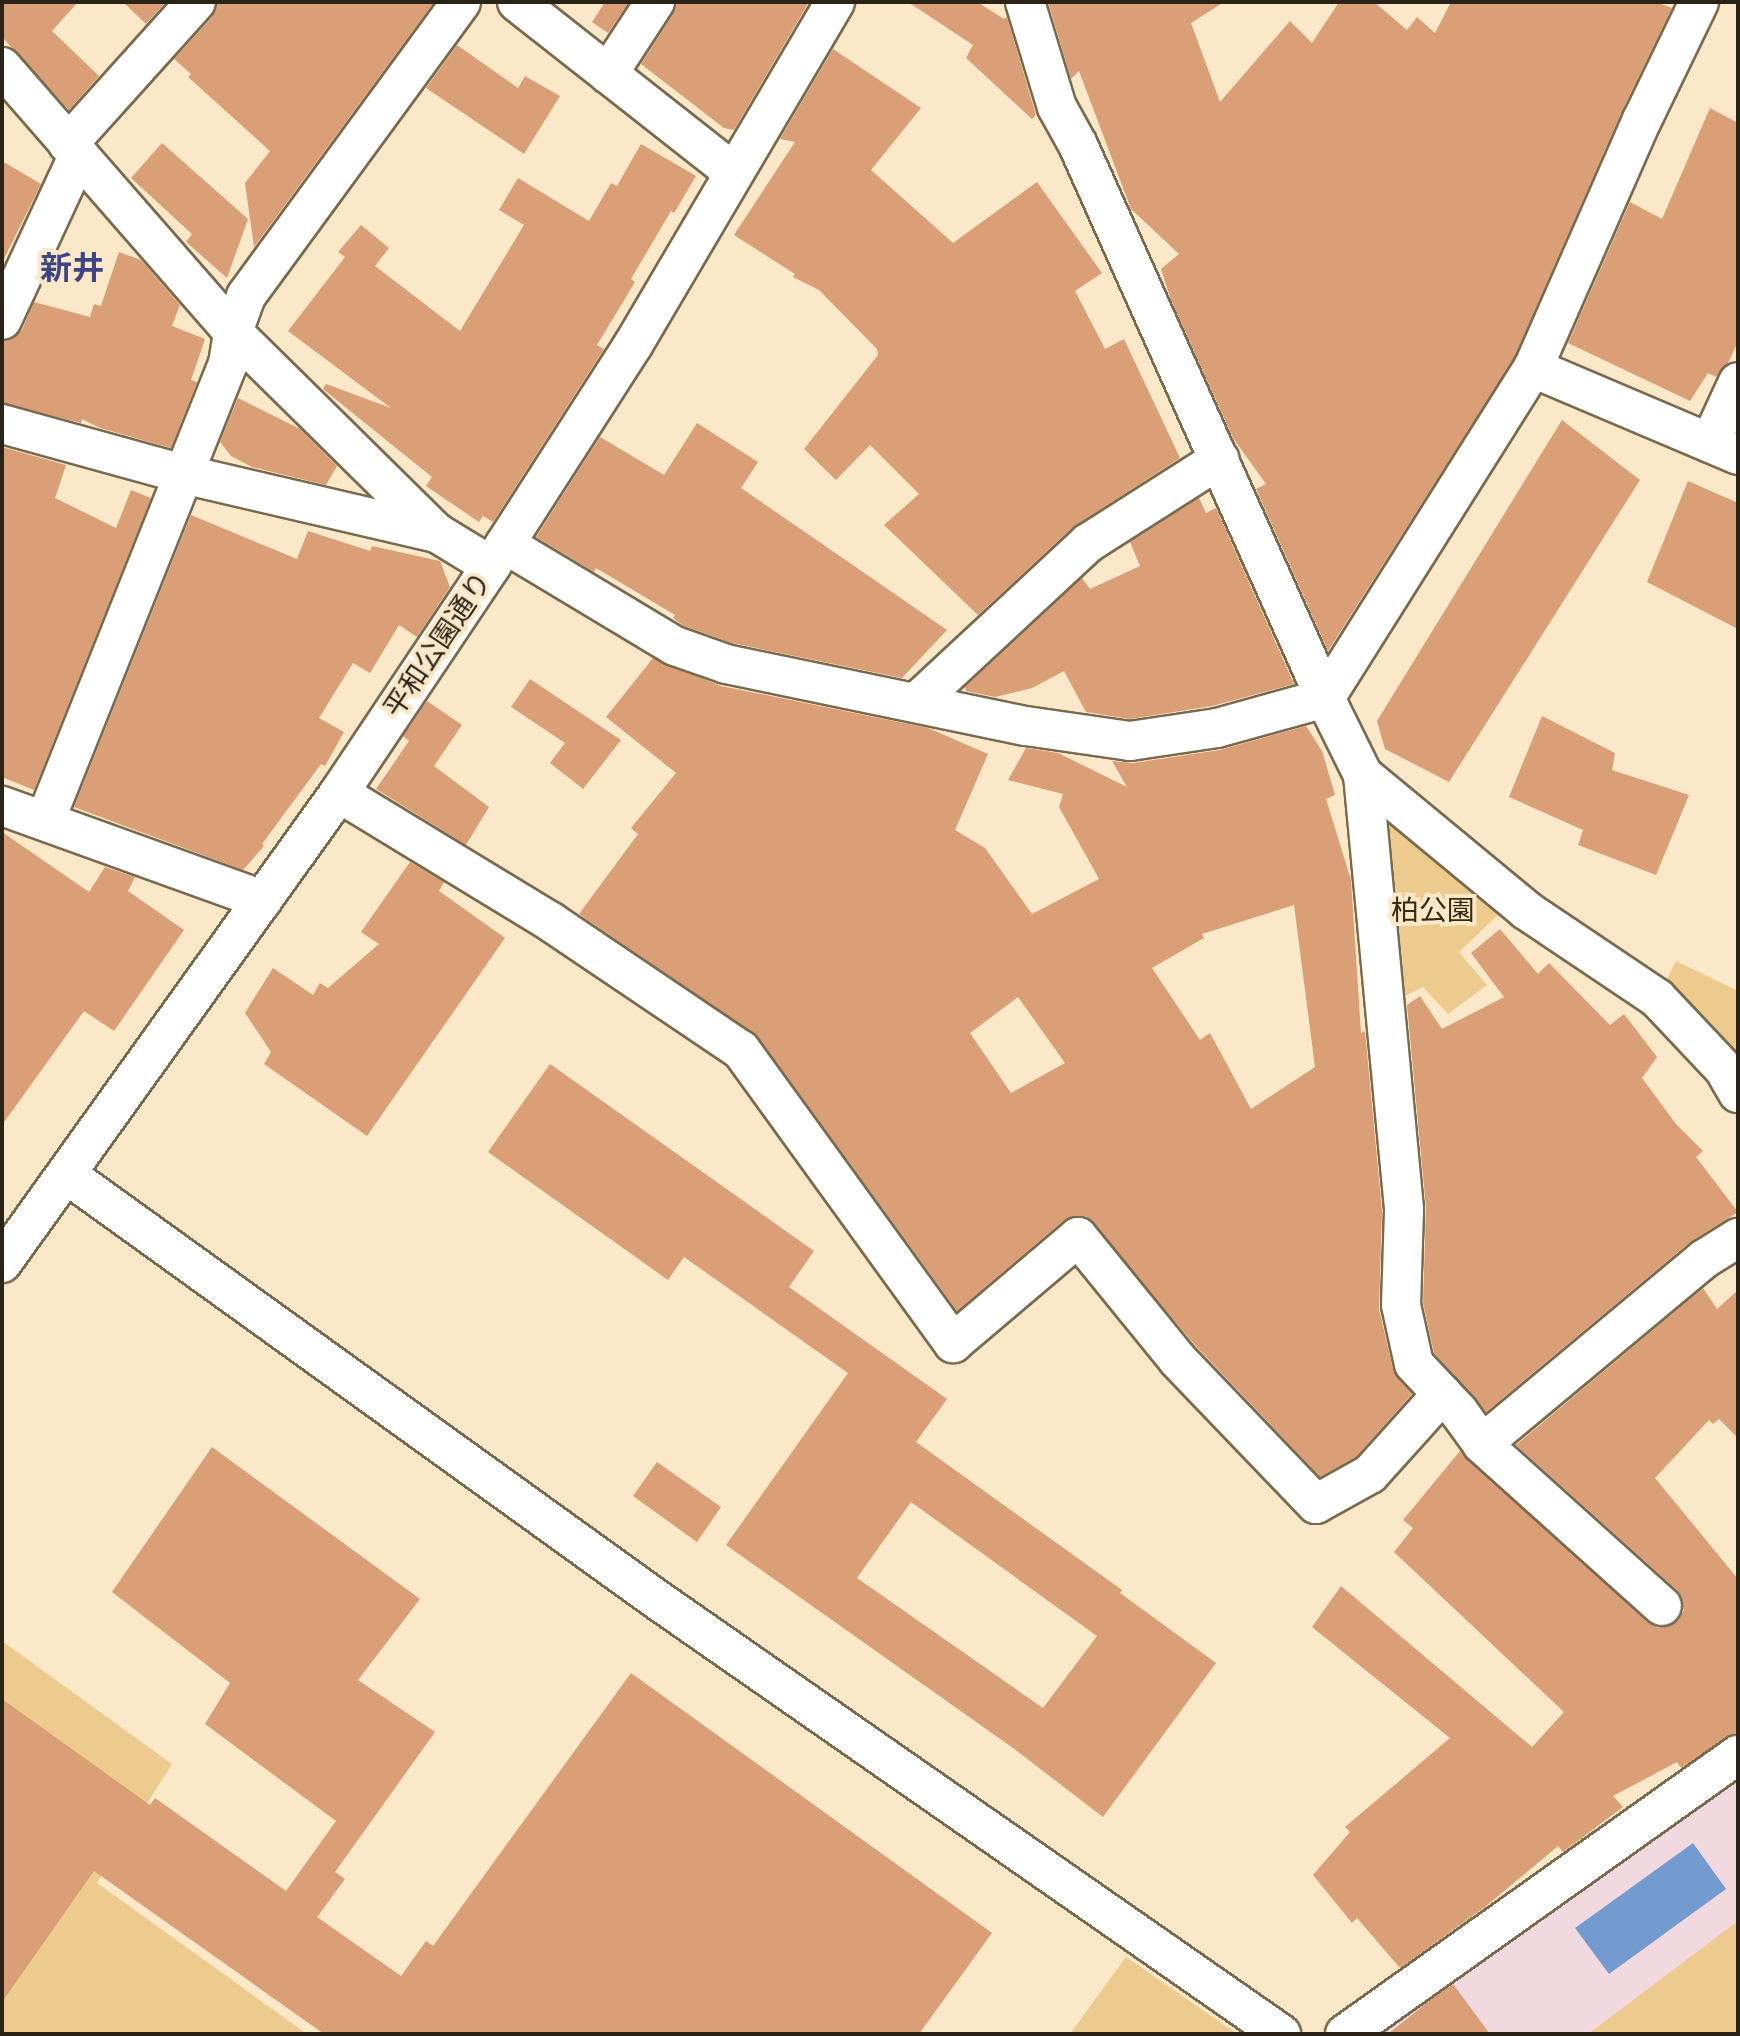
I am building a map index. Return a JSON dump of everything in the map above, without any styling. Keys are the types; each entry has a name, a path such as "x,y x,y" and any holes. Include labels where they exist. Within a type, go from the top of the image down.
{"street":[{"path":"2,320 73,150 196,2"},
{"path":"45,821 228,364 233,332 246,296 461,2"},
{"path":"517,2 734,173"},
{"path":"608,74 655,2"},
{"name":"平和公園通り","path":"2,1263 339,793 498,555 633,345 835,2"},
{"path":"1025,2 1057,107 1078,145 1325,698 1363,775 1404,1210 1401,1305 1414,1364 1482,1444 1662,1606"},
{"path":"2,424 183,474 437,533 498,555 675,646 726,664 918,701 1026,726 1130,741 1217,728 1325,698 1533,368 1642,120 1699,2"},
{"path":"2,67 233,332 437,533"},
{"path":"1533,368 1724,449 1738,382"},
{"path":"918,701 1088,543 1220,459"},
{"path":"1363,775 1526,910 1657,998 1724,1069 1738,1093"},
{"path":"339,793 551,922 741,1050 953,1343 1078,1237 1177,1359 1316,1504 1370,1474 1442,1394"},
{"path":"2,806 263,900"},
{"path":"66,1174 659,1601 1281,2034"},
{"path":"1482,1444 1704,1259 1738,1238"},
{"path":"1345,2034 1738,1755"}],"shaded area":[{"path":"1738,1770 1738,2034 1374,2034"}],"green space":[{"name":"柏公園","path":"1388,810 1503,910 1459,952 1487,985 1448,1014 1423,987 1395,1001 1375,816"},
{"path":"1676,961 1738,991 1738,1061 1665,983"},
{"path":"2,1641 172,1764 97,1883 307,2034 2,2034"},
{"path":"1738,1921 1738,2034 1588,2034"},
{"path":"1126,1957 1237,2034 1070,2034"}],"water":[{"path":"1693,1843 1726,1889 1609,1974 1575,1928"}],"building":[{"path":"2,2 78,2 52,31 99,76 69,110 2,37"},
{"path":"123,2 166,2 146,24"},
{"path":"217,2 434,2 254,247 245,183 270,151 188,77 191,74 174,59 212,17"},
{"path":"605,2 629,2 608,33 592,22"},
{"path":"677,2 809,2 734,130 724,128 641,64 673,14"},
{"path":"908,2 977,2 1004,19 1007,17 1036,115 1032,119 966,58 973,45"},
{"path":"1048,2 1224,2 1191,23 1220,102 1290,21 1312,43 1339,2 1374,2 1407,30 1417,17 1435,33 1451,2 1656,2 1672,8 1622,111 1514,358 1328,651 1256,489 1266,484 1233,438 1171,300 1161,269 1179,254 1131,209 1079,71 1071,79"},
{"path":"457,45 518,88 525,76 560,96 524,154 426,88"},
{"path":"833,49 921,108 871,170 953,243 1037,182 1102,273 1075,291 1105,349 1124,339 1180,458 1073,527 978,615 884,525 919,494 870,445 836,480 804,449 878,355 877,349 819,290 793,277 795,274 734,235 795,142 780,139"},
{"path":"1710,108 1738,123 1738,342 1728,363 1716,377 1708,373 1690,401 1568,343 1630,202 1662,219"},
{"path":"162,143 248,219 227,278 186,242 192,234 131,178"},
{"path":"641,144 696,176 674,213 671,211 631,279 635,282 597,345 604,349 493,522 483,516 479,522 426,486 432,477 323,389 326,384 391,408 288,331 345,257 338,252 361,225 389,248 375,266 460,331 524,225 499,210 518,178 589,221 611,183 617,186"},
{"path":"2,161 41,184 2,263"},
{"path":"119,252 141,260 180,305 172,326 205,339 191,380 197,382 171,448 100,428 82,419 81,423 2,403 2,342 14,338 22,330 34,302 90,317 94,304 101,306"},
{"path":"238,398 300,429 337,466 326,485 252,467 231,456 220,442"},
{"path":"1562,420 1640,480 1449,782 1385,749 1377,721"},
{"path":"697,423 758,462 741,488 947,630 902,678 732,643 684,626 673,618 675,615 536,537 600,437 664,475"},
{"path":"2,447 66,465 55,498 116,528 131,490 151,498 34,790 2,777"},
{"path":"1688,481 1738,503 1738,629 1647,582"},
{"path":"1199,498 1206,513 1216,508 1294,684 1212,706 1130,719 1086,712 1064,671 1032,688 995,697 966,691 965,687 1082,578 1090,589 1140,566 1130,542"},
{"path":"191,515 297,559 308,531 370,551 372,546 440,561 450,587 417,637 399,625 370,673 353,663 319,718 344,732 325,766 321,764 262,844 264,846 243,870 74,807"},
{"path":"653,658 721,686 928,728 988,754 955,830 985,848 1032,914 1099,879 1059,807 1063,794 1008,780 1026,748 1058,753 1127,787 1112,761 1133,763 1220,750 1306,726 1322,751 1335,795 1326,799 1351,880 1361,1033 1365,1031 1382,1211 1379,1309 1393,1369 1412,1394 1356,1457 1320,1477 1194,1344 1086,1216 1064,1220 957,1311 758,1037 579,914 638,834 631,828 676,773 606,717","holes":["1294,905 1315,1067 1251,1109 1210,1033 1200,1040 1152,968 1204,938 1202,934","1018,997 1065,1063 1011,1093 970,1033"]},
{"path":"530,679 621,740 583,789 550,763 565,743 511,707"},
{"path":"427,701 462,725 434,766 489,807 466,845 376,789 409,741 403,736"},
{"path":"1542,716 1615,753 1612,770 1689,795 1656,875 1578,845 1583,830 1509,797"},
{"path":"2,832 89,892 105,867 135,877 128,891 184,930 114,1031 84,1011 2,1125"},
{"path":"410,862 444,882 439,891 505,938 367,1136 264,1064 271,1052 245,1013 273,968 313,995 320,983 328,988 379,944 361,932"},
{"path":"1500,929 1538,974 1549,963 1610,1025 1624,1014 1657,1057 1642,1078 1676,1124 1703,1151 1696,1157 1738,1212 1690,1242 1486,1412 1434,1353 1423,1303 1426,1208 1407,1005 1420,996 1442,1029 1504,997 1471,953"},
{"path":"550,1064 814,1251 789,1287 947,1399 916,1442 1122,1590 1120,1593 1216,1663 1103,1817 1013,1748 726,1545 848,1373 684,1257 668,1280 488,1152","holes":["911,1502 1097,1636 1043,1708 857,1578"]},
{"path":"1703,1288 1717,1309 1738,1290 1738,1438 1719,1419 1713,1424 1709,1420 1655,1478 1738,1579 1738,1731 1681,1768 1677,1762 1613,1796 1623,1807 1563,1852 1558,1846 1485,1907 1400,1968 1357,1918 1352,1923 1313,1875 1350,1832 1345,1827 1450,1738 1312,1627 1341,1586 1532,1747 1564,1712 1394,1552 1413,1528 1403,1520 1460,1451 1647,1622 1658,1628 1678,1621 1684,1610 1677,1590 1516,1445"},
{"path":"212,1447 420,1599 358,1680 435,1732 335,1872 345,1879 317,1917 401,1976 426,1941 433,1946 631,1673 992,1933 919,2034 324,2034 94,1871 2,2002 2,1699 150,1805 155,1798 286,1891 336,1821 205,1724 230,1683 112,1592"},
{"path":"657,1462 721,1507 697,1542 633,1496"},
{"path":"1453,1984 1490,2034 1388,2034 1429,2001"}],"district":[{"name":"新井","path":"72,268"}]}
